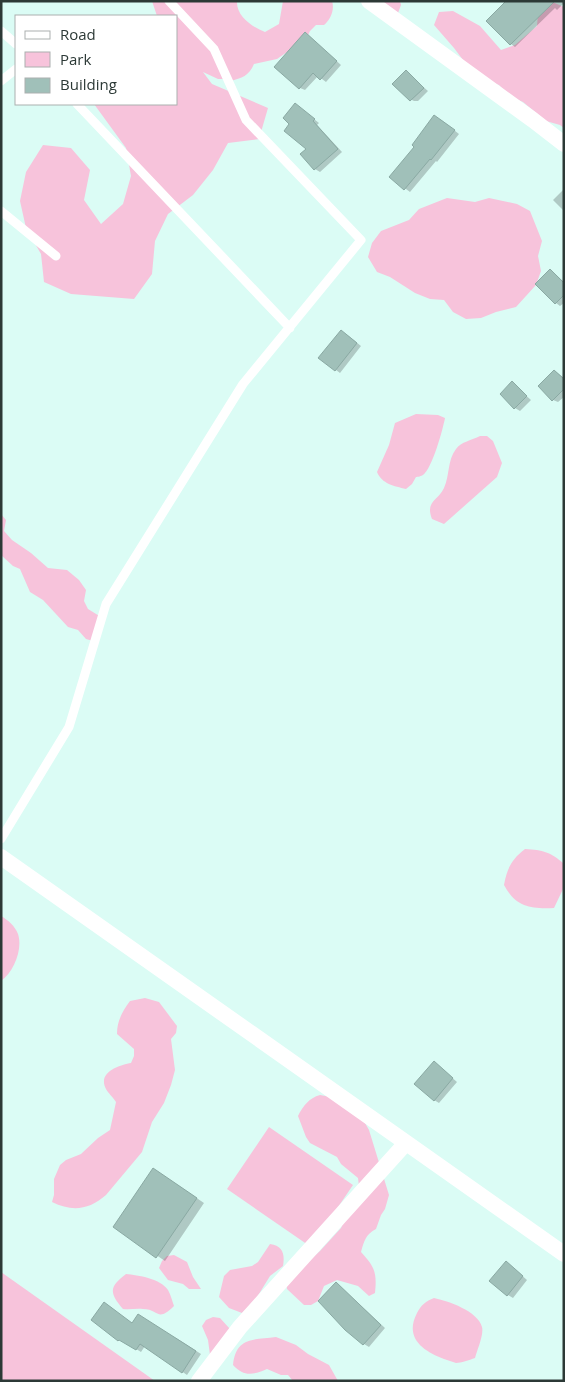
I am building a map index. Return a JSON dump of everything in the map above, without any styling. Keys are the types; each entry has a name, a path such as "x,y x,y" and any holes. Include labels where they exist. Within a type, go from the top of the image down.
{"street":[{"path":"369,1 534,120 564,144"},
{"path":"1,857 564,1254"},
{"path":"199,1381 240,1327 406,1143"}],"lane":[{"path":"1,839 69,727 106,604 243,384 361,240 246,120 214,49 169,1"},
{"path":"1,31 15,43"},
{"path":"1,81 15,70"},
{"path":"78,105 290,328"},
{"path":"1,211 56,256"}],"green space":[{"path":"152,1 237,1 237,6 242,16 255,27 265,32 279,24 283,1 332,1 333,8 324,25 316,25 310,31 304,44 290,50 277,59 254,64 250,71 242,77 230,81 218,79 203,72 212,84 268,108 259,139 228,143 213,170 193,195 168,214 155,241 152,274 134,299 71,294 44,282 41,254 26,228 20,201 26,172 43,145 71,148 90,170 84,200 101,224 123,204 131,176 126,148 95,105 178,105 178,15 157,15"},
{"path":"366,1 400,1 401,5 398,13"},
{"path":"539,1 550,1 564,7 564,128 546,121 523,102 509,96 499,85 485,81 472,72 434,25 439,12 453,11 480,26 501,50 515,45 537,26"},
{"path":"447,198 475,202 489,198 517,204 530,211 542,241 538,256 541,271 536,285 516,307 481,318 466,319 453,312 444,300 430,299 415,293 390,277 377,272 368,257 372,243 381,231 409,220 419,209"},
{"path":"416,414 438,415 445,418 440,439 430,465 423,475 416,477 406,489 385,482 377,472 389,445 395,423"},
{"path":"480,436 487,436 493,441 502,463 497,477 444,524 432,519 430,508 444,488 453,454 456,449 467,441"},
{"path":"1,514 6,520 4,531 12,540 48,568 67,570 79,580 86,590 84,601 88,609 101,617 93,641 86,639 78,630 68,627 43,600 30,592 20,569 13,566 1,555"},
{"path":"525,849 546,852 564,864 564,887 554,908 538,908 524,905 514,898 504,885 511,864"},
{"path":"1,916 15,928 18,934 19,946 16,960 10,972 1,981"},
{"path":"145,998 159,1002 177,1026 176,1033 171,1039 175,1070 171,1085 164,1103 152,1122 142,1152 106,1195 93,1204 73,1208 52,1202 54,1179 60,1165 66,1160 81,1154 110,1130 116,1102 106,1089 105,1078 111,1070 131,1063 134,1056 134,1049 117,1034 119,1021 130,1001"},
{"path":"320,1095 336,1098 365,1123 369,1130 389,1195 376,1229 366,1238 361,1252 374,1271 376,1280 375,1293 369,1296 358,1286 337,1280 324,1286 318,1301 311,1305 304,1305 287,1289 286,1282 320,1251 341,1228 359,1186 358,1178 341,1164 337,1157 310,1143 306,1137 298,1116 307,1103"},
{"path":"269,1127 353,1185 311,1247 227,1189"},
{"path":"270,1244 282,1251 284,1258 283,1266 270,1276 254,1302 242,1313 229,1308 219,1297 224,1276 230,1270 252,1266 258,1262"},
{"path":"174,1255 187,1262 193,1277 201,1289 189,1289 183,1284 168,1280 159,1268 167,1256"},
{"path":"1,1272 155,1381 1,1381"},
{"path":"126,1274 155,1280 165,1286 174,1306 164,1314 140,1309 123,1309 115,1299 113,1290 116,1283"},
{"path":"434,1298 462,1308 475,1316 479,1321 482,1327 482,1334 475,1358 456,1363 429,1352 418,1342 413,1330 417,1313 426,1302"},
{"path":"213,1317 220,1318 230,1329 210,1355 208,1340 202,1326 206,1320"},
{"path":"276,1337 296,1345 329,1365 338,1381 293,1381 288,1375 281,1375 267,1369 249,1374 241,1372 233,1365 238,1349 242,1345 253,1340"}],"building":[{"path":"506,1 555,1 510,45 486,21"},
{"path":"305,32 337,61 320,80 313,73 299,89 274,67"},
{"path":"406,70 424,88 410,101 392,84"},
{"path":"295,103 315,119 313,121 338,149 314,170 300,154 306,149 284,131 289,124 283,118"},
{"path":"434,115 455,130 404,190 389,177 414,147 412,145"},
{"path":"550,269 564,283 564,295 555,304 535,284"},
{"path":"341,330 357,343 335,371 318,358"},
{"path":"554,370 564,379 564,389 552,401 538,386"},
{"path":"512,381 527,396 514,409 500,394"},
{"path":"434,1061 453,1078 434,1101 414,1084"},
{"path":"153,1168 197,1198 156,1258 113,1227"},
{"path":"506,1261 523,1276 507,1296 489,1281"},
{"path":"336,1282 381,1325 363,1345 345,1330 318,1301"},
{"path":"104,1302 132,1323 138,1314 196,1351 182,1373 140,1344 136,1350 118,1341 91,1320"}]}
